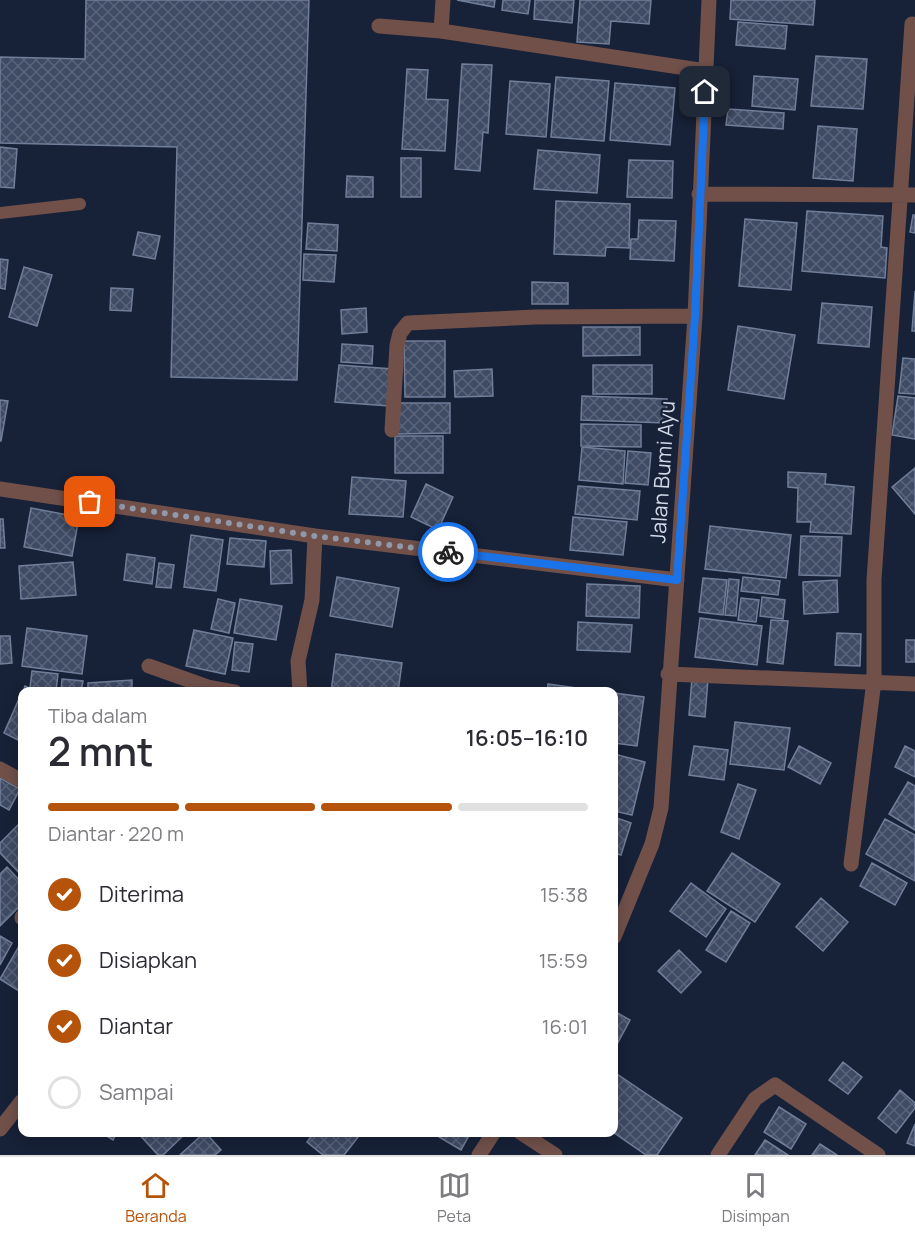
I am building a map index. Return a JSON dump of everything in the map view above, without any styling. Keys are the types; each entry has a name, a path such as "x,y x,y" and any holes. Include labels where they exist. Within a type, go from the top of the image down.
{"street":[{"path":"441,31 443,0"},
{"name":"Jalan Bumi Ayu","path":"618,927 652,844 661,808 668,674 677,580 695,316 709,0"},
{"path":"851,864 874,681 874,580 908,194 912,24"},
{"path":"379,26 441,31 706,71"},
{"path":"699,194 908,194"},
{"path":"392,430 397,345 400,333 408,323 536,317 695,316"},
{"path":"0,489 315,536 677,580"},
{"path":"300,687 298,661 312,600 315,536"},
{"path":"149,666 208,687"},
{"path":"668,674 915,684"},
{"path":"0,769 18,779"},
{"path":"718,1155 755,1099 775,1085 878,1155"},
{"path":"0,1129 18,1106"},
{"path":"479,1155 489,1137"},
{"path":"528,1137 555,1155"}],"lane":[{"path":"0,213 80,204"}],"building":[{"path":"86,0 309,0 297,380 171,377 177,147 0,143 0,57 85,59"},
{"path":"457,0 495,0 494,7"},
{"path":"503,0 530,0 528,14 502,10"},
{"path":"535,0 574,0 572,23 534,19"},
{"path":"580,0 651,0 649,24 611,21 609,44 577,42"},
{"path":"731,0 815,0 813,25 730,19"},
{"path":"738,22 787,26 785,49 736,45"},
{"path":"816,56 867,59 863,109 811,106"},
{"path":"462,64 492,65 488,133 483,132 480,171 455,169"},
{"path":"407,69 428,70 426,99 448,100 445,151 402,149"},
{"path":"754,76 798,79 795,110 752,106"},
{"path":"556,77 609,81 604,141 551,137"},
{"path":"510,81 550,84 546,137 506,134"},
{"path":"615,83 675,88 670,145 610,140"},
{"path":"728,109 784,113 783,129 726,125"},
{"path":"818,126 857,129 853,181 813,178"},
{"path":"0,147 17,149 14,188 0,187"},
{"path":"538,150 600,155 597,193 534,189"},
{"path":"401,158 421,158 421,197 401,197"},
{"path":"629,160 673,161 672,198 627,197"},
{"path":"347,176 373,177 373,197 346,197"},
{"path":"556,201 630,204 629,248 606,247 605,256 554,254"},
{"path":"807,211 883,216 881,247 887,248 885,278 802,271"},
{"path":"913,215 915,215 915,233 910,232"},
{"path":"745,219 797,223 791,290 739,286"},
{"path":"639,220 676,221 674,261 630,259 631,239 638,239"},
{"path":"308,223 338,225 337,251 306,249"},
{"path":"138,232 160,236 155,259 133,255"},
{"path":"304,254 336,255 334,282 303,280"},
{"path":"0,259 8,260 5,289 0,288"},
{"path":"24,267 52,275 37,326 9,317"},
{"path":"532,282 568,283 568,304 532,304"},
{"path":"111,288 133,289 131,311 110,310"},
{"path":"915,291 915,331 912,331"},
{"path":"822,303 872,307 869,347 818,343"},
{"path":"366,308 367,332 342,334 341,310"},
{"path":"738,326 795,335 784,399 728,390"},
{"path":"583,327 640,327 640,355 583,356"},
{"path":"404,341 445,341 445,397 405,397"},
{"path":"342,344 373,346 372,364 341,362"},
{"path":"903,358 915,359 915,394 899,393"},
{"path":"339,365 393,369 389,406 335,402"},
{"path":"593,365 652,365 652,394 593,394"},
{"path":"492,369 493,396 455,397 454,371"},
{"path":"582,396 667,399 666,423 581,420"},
{"path":"898,396 915,398 915,439 892,435"},
{"path":"0,400 8,401 1,441 0,441"},
{"path":"398,403 450,403 450,433 398,434"},
{"path":"581,424 641,425 641,447 581,446"},
{"path":"395,436 443,436 443,473 395,473"},
{"path":"582,447 625,451 623,484 579,480"},
{"path":"628,451 651,453 648,485 625,483"},
{"path":"915,468 915,514 892,487"},
{"path":"788,472 826,474 825,484 854,487 851,534 810,532 811,522 797,522 798,488 788,487"},
{"path":"352,477 406,481 403,517 349,514"},
{"path":"426,484 453,497 438,530 411,517"},
{"path":"578,486 640,491 637,520 575,514"},
{"path":"31,508 79,517 72,556 24,547"},
{"path":"573,517 627,522 623,555 570,550"},
{"path":"0,519 3,519 5,548 0,548"},
{"path":"710,526 791,535 786,578 705,569"},
{"path":"191,535 223,540 216,591 184,587"},
{"path":"801,536 842,537 840,576 799,575"},
{"path":"230,538 266,541 264,567 227,564"},
{"path":"291,550 292,583 271,584 270,551"},
{"path":"127,554 155,558 152,584 124,580"},
{"path":"73,562 76,595 21,599 19,566"},
{"path":"159,563 174,565 171,588 156,587"},
{"path":"337,577 399,588 392,627 330,616"},
{"path":"743,577 780,581 778,595 741,591"},
{"path":"703,578 727,580 723,615 699,612"},
{"path":"729,579 739,580 736,616 725,615"},
{"path":"837,580 838,612 804,614 803,582"},
{"path":"587,584 640,586 639,618 586,616"},
{"path":"762,597 785,600 783,619 760,616"},
{"path":"741,598 759,600 756,622 738,620"},
{"path":"218,599 235,603 229,633 211,629"},
{"path":"240,599 282,606 276,640 234,633"},
{"path":"700,618 762,626 757,665 695,657"},
{"path":"771,620 788,621 783,664 767,662"},
{"path":"578,622 632,625 630,652 577,650"},
{"path":"27,628 87,636 82,674 22,666"},
{"path":"194,630 233,638 225,674 186,666"},
{"path":"837,633 861,634 860,666 835,665"},
{"path":"0,636 10,636 12,663 0,664"},
{"path":"906,640 915,640 915,662 906,662"},
{"path":"235,642 253,644 249,672 232,670"},
{"path":"336,654 402,663 399,687 332,687"},
{"path":"32,671 58,674 56,687 30,687"},
{"path":"692,678 708,679 705,717 689,715"},
{"path":"62,679 83,681 82,687 61,687"},
{"path":"132,680 132,687 88,687 88,683"},
{"path":"548,684 570,687 548,687"},
{"path":"618,694 644,697 637,746 618,744"},
{"path":"18,701 18,740 4,733"},
{"path":"735,722 790,728 784,770 730,764"},
{"path":"694,746 728,750 724,780 689,775"},
{"path":"799,746 831,763 820,784 788,767"},
{"path":"905,746 915,751 915,777 895,767"},
{"path":"618,755 645,762 632,815 618,812"},
{"path":"0,778 18,788 18,793 9,810 0,805"},
{"path":"908,782 915,786 915,830 889,814"},
{"path":"738,784 756,790 739,839 721,832"},
{"path":"618,818 631,823 621,855 618,854"},
{"path":"885,819 915,835 915,881 866,854"},
{"path":"18,825 18,872 0,853 0,843"},
{"path":"732,853 780,884 755,922 707,891"},
{"path":"872,863 907,883 895,905 860,886"},
{"path":"7,867 18,879 18,908 0,926 0,874"},
{"path":"691,883 726,909 706,937 670,911"},
{"path":"821,898 848,922 823,951 796,927"},
{"path":"731,911 750,923 726,962 706,950"},
{"path":"0,936 12,943 0,965"},
{"path":"18,948 18,990 0,979"},
{"path":"679,950 701,972 681,993 658,971"},
{"path":"618,1013 630,1020 618,1042"},
{"path":"843,1062 862,1077 848,1094 829,1080"},
{"path":"618,1075 682,1118 657,1155 646,1155 618,1135"},
{"path":"900,1090 915,1103 915,1108 896,1133 878,1118"},
{"path":"779,1107 806,1124 791,1149 764,1132"},
{"path":"915,1124 915,1146 907,1143"},
{"path":"142,1137 182,1137 163,1155 158,1155"},
{"path":"200,1137 209,1137 221,1150 215,1155 180,1155"},
{"path":"310,1137 358,1137 344,1155 323,1155 307,1142"},
{"path":"439,1137 468,1137 461,1150"},
{"path":"765,1140 788,1155 755,1155"},
{"path":"820,1144 837,1155 812,1155"}],"way so far":[{"path":"90,502 315,536 448,552"}],"route":[{"path":"448,552 677,580 695,316 705,92"}]}
